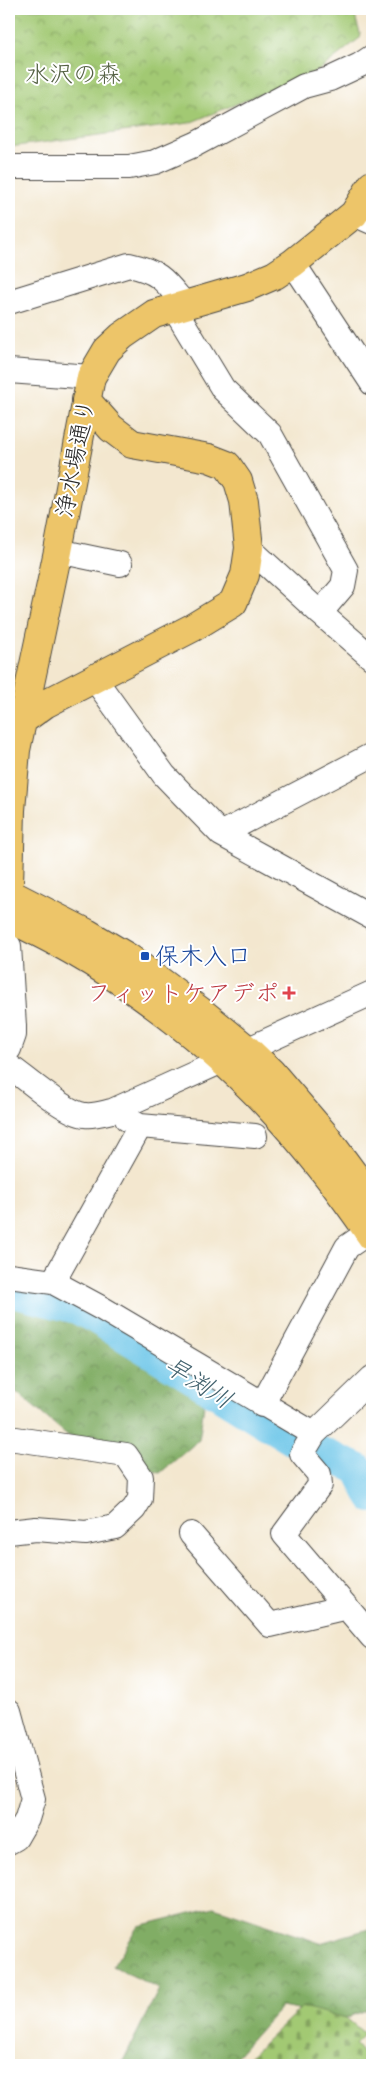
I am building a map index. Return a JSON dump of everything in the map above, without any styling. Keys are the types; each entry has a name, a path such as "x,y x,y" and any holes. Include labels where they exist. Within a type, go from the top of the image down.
{"main road":[{"name":"浄水場通り","path":"9,886 11,810 16,750 58,551 89,389 106,350 122,336 154,314 247,287 275,275 363,218 372,185"},
{"path":"23,720 45,704 192,628 233,602 245,575 249,548 244,502 238,481 227,465 209,458 132,444 111,428 89,389"},
{"path":"9,893 87,933 129,958 203,1013 235,1054 263,1098 332,1179 371,1235"},
{"path":"9,918 77,953 112,975 185,1027 235,1054 304,1109 349,1166 372,1199"}],"street":[{"path":"9,167 129,167 155,162 196,144 304,86 330,78 360,65 372,57"},
{"path":"293,263 372,383"},
{"path":"9,302 129,265 147,269 163,278 223,389 270,434 346,570 342,586 320,613"},
{"path":"9,371 89,389"},
{"path":"249,548 372,658"},
{"path":"58,551 120,564"},
{"path":"94,678 164,775 222,834 362,902 372,917"},
{"path":"222,834 372,755"},
{"path":"9,946 14,1026 14,1035 9,1049"},
{"path":"9,1066 69,1110 83,1115 98,1115 112,1111 372,993"},
{"path":"112,1111 140,1126 256,1136"},
{"path":"53,1282 140,1126"},
{"path":"262,1404 347,1247 371,1235"},
{"path":"9,1276 53,1282 104,1309 262,1404 308,1443 319,1474 320,1485 284,1534 372,1637"},
{"path":"308,1443 372,1378"},
{"path":"9,1438 126,1455 141,1477 140,1499 134,1509 115,1527 86,1532 36,1529 9,1532"},
{"path":"191,1534 270,1625 346,1607"},
{"path":"9,1711 33,1799 27,1818 16,1838 9,1842"}],"green space":[{"name":"水沢の森","path":"9,9 353,9 361,37 318,71 189,123 9,147"},
{"path":"16,1299 112,1334 205,1398 199,1440 160,1473 91,1455 9,1386 9,1304"},
{"path":"214,1907 320,1943 372,1928 372,2008 345,2018 281,2007 229,2065 121,2065 159,1989 113,1966 139,1926"},
{"path":"302,2007 346,2018 365,2034 355,2044 368,2059 362,2065 241,2065"}],"waterway":[{"name":"早渕川","path":"9,1291 77,1308 94,1317 293,1440 358,1469 372,1497"}],"place":[{"name":"保木入口","path":"145,956"},
{"name":"フィットケアデポ","path":"289,993"}]}
